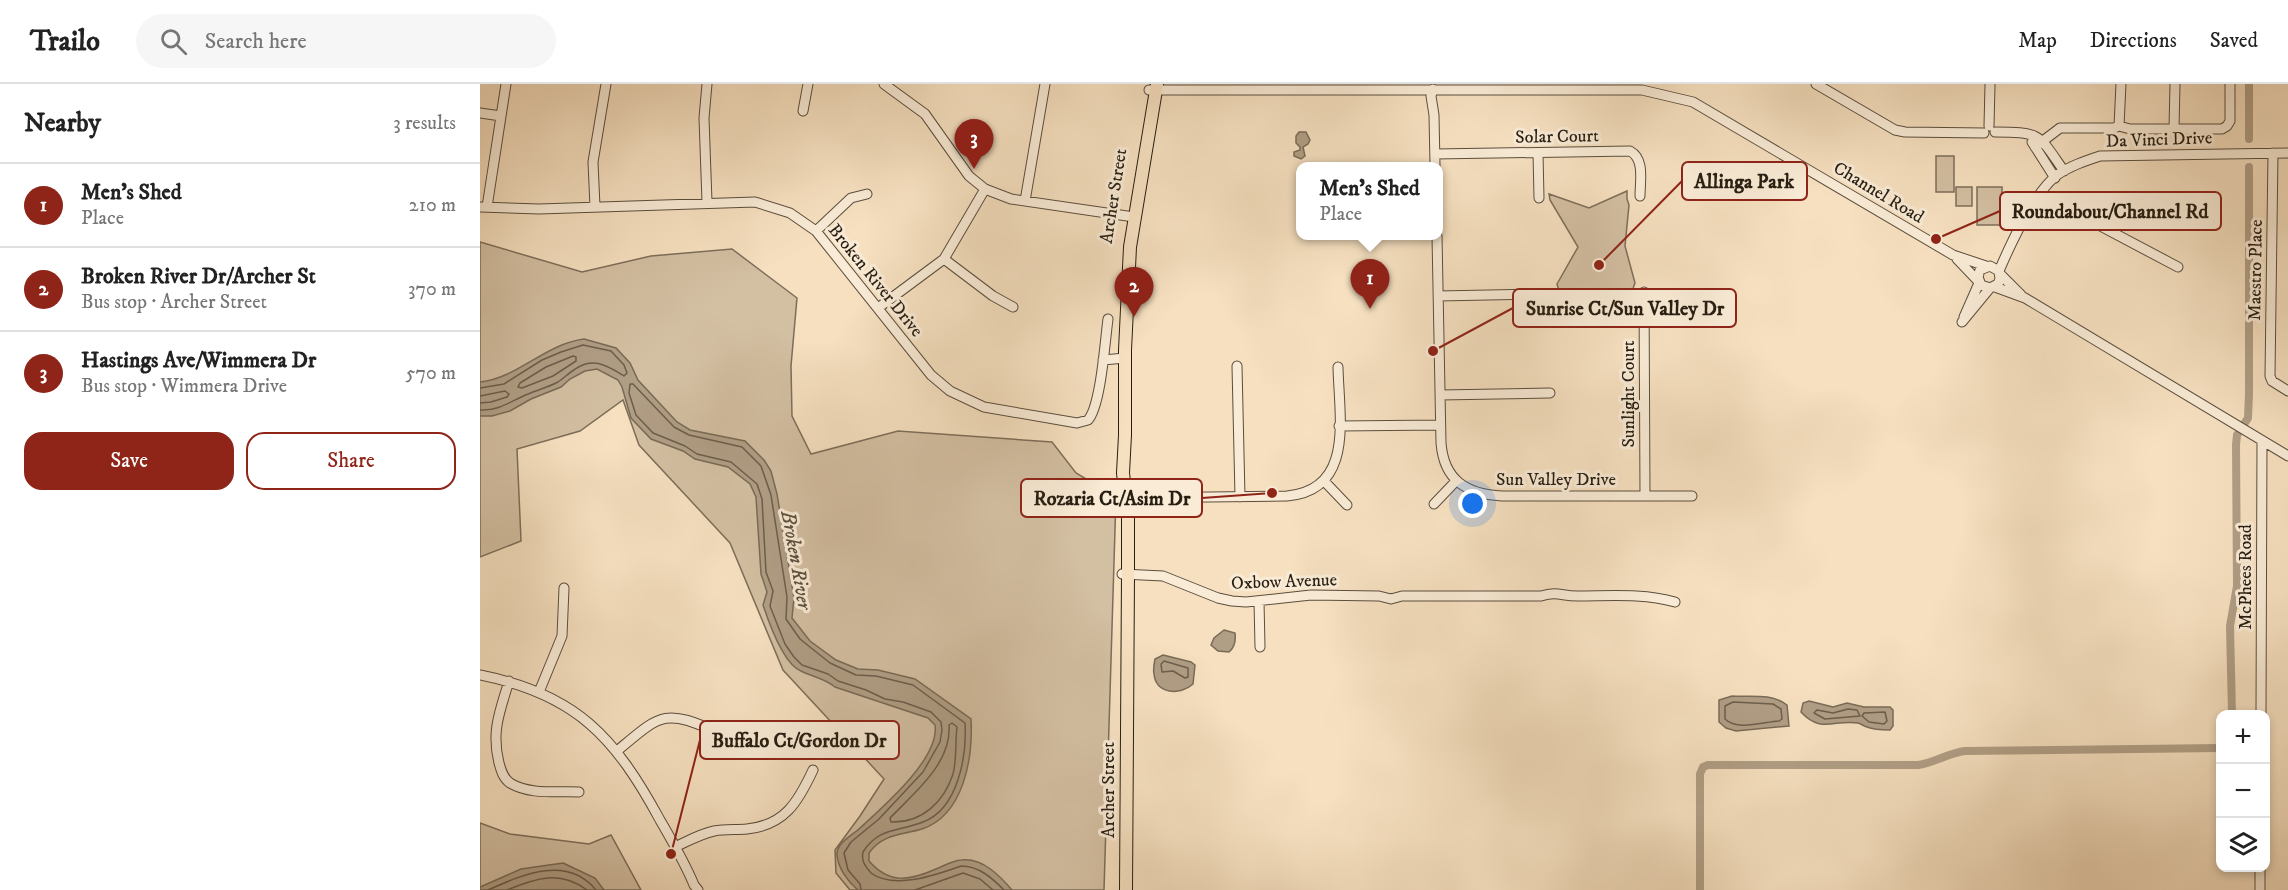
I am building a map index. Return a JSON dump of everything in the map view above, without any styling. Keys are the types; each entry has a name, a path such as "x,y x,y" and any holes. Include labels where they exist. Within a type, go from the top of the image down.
{"main road":[{"name":"Archer Street","path":"1126,890 1125,574 1128,517 1125,499 1128,472 1125,435 1125,272 1131,216 1153,87"}],"street":[{"path":"482,206 506,84"},
{"path":"595,207 593,162 606,84"},
{"path":"707,84 704,118 707,202"},
{"path":"803,111 808,84"},
{"path":"1025,201 1045,84"},
{"name":"Channel Road","path":"1170,84 1194,89"},
{"path":"1816,84 1895,130 1905,132 1989,130 2025,133 2039,144 2064,171"},
{"path":"1989,130 1990,84"},
{"path":"2119,126 2121,84"},
{"path":"2174,129 2175,84"},
{"path":"2039,144 2060,128 2114,128 2119,126 2130,129 2220,129 2226,127 2230,121 2230,84"},
{"path":"892,86 925,114 969,176 985,189 1011,199 1131,216"},
{"name":"Channel Road","path":"1153,87 1642,90 1693,102 1953,255 1988,266"},
{"path":"1433,89 1436,96 1435,162"},
{"path":"480,113 501,116"},
{"path":"2039,144 2055,178"},
{"name":"Solar Court","path":"1435,154 1626,151 1633,153 1640,164 1640,196"},
{"path":"1538,153 1539,198"},
{"name":"Maestro Place","path":"2273,153 2270,376 2272,381 2288,391"},
{"name":"Da Vinci Drive","path":"2000,272 2012,241 2040,194 2064,171 2080,163 2100,156 2288,153"},
{"path":"878,308 944,259 985,189"},
{"path":"816,231 851,198 867,194"},
{"path":"2040,194 2178,267"},
{"name":"Broken River Drive","path":"482,206 539,209 742,201 766,204 790,213 816,231 940,383 973,403 997,410 1077,423 1085,422 1093,414 1104,356"},
{"path":"1434,504 1456,481 1444,463 1441,452 1437,240"},
{"name":"Da Vinci Drive","path":"1988,266 2012,241"},
{"name":"Channel Road","path":"1953,255 1979,282"},
{"path":"944,259 993,296 1013,307"},
{"path":"2000,272 1998,284 1992,287 1962,322 1979,282 1980,270 1988,266 2000,272 2025,298"},
{"path":"1979,282 2025,298 2288,456"},
{"name":"Sunlight Court","path":"1644,292 1645,496"},
{"path":"1438,296 1546,294"},
{"path":"1108,319 1104,356 1125,354"},
{"path":"1238,366 1240,497"},
{"path":"1125,499 1302,495 1325,482 1336,464 1339,446 1338,367"},
{"path":"1440,395 1550,393"},
{"path":"1339,426 1440,425"},
{"name":"McPhees Road","path":"2261,710 2262,441"},
{"name":"Sun Valley Drive","path":"1456,481 1466,489 1482,495 1692,496"},
{"path":"1325,482 1347,505"},
{"name":"Oxbow Avenue","path":"1125,574 1163,576 1209,595 1232,601 1259,601 1311,595 1379,596 1392,592 1402,596 1540,596 1554,592 1569,596 1654,596 1675,602"},
{"path":"539,692 562,636 564,588"},
{"path":"1259,601 1260,647"},
{"path":"480,675 509,681 539,692 577,714 600,733 633,772 700,890"},
{"path":"509,681 495,734 502,773 508,782 524,788 538,791 579,792"},
{"path":"617,751 651,723 666,718 684,718 719,733"},
{"path":"675,848 702,834 749,829 774,821 793,806 813,770"},
{"path":"2260,872 2260,890"}],"shaded area":[{"path":"1936,156 1954,156 1954,192 1936,192"},
{"path":"1956,187 1972,187 1972,206 1956,206"},
{"path":"1977,187 2002,187 2002,225 1977,225"},
{"path":"1627,191 1629,205 1625,246 1635,283 1631,294 1634,310 1595,318 1560,294 1557,284 1578,247 1550,200 1549,194 1589,208"},
{"path":"480,242 582,272 651,256 732,249 797,298 791,366 792,416 811,454 898,431 1052,442 1076,473 1116,497 1104,890 850,890 836,873 835,850 884,779 783,670 730,543 639,445 623,400 580,431 517,449 521,541 480,557"},
{"path":"480,823 510,834 589,844 611,835 641,890 480,890"}],"water":[{"path":"1299,132 1306,132 1310,140 1303,147 1305,156 1301,159 1294,156 1294,152 1300,150 1296,143 1296,136"},
{"path":"584,339 616,348 630,363 638,380 677,422 690,430 745,441 764,460 771,471 777,494 794,598 792,618 810,641 836,660 858,669 878,670 915,679 971,719 970,751 963,783 948,811 936,822 922,829 893,836 880,842 869,853 869,861 884,874 908,878 955,861 970,860 990,869 1012,890 858,890 844,874 837,855 839,847 895,795 920,767 934,738 935,725 928,718 835,687 794,667 788,660 763,605 767,592 761,574 756,497 750,484 728,467 695,459 683,451 651,439 631,418 618,380 597,369 585,371 561,387 531,399 510,411 492,416 480,416 480,382 507,374 557,347"},
{"path":"1224,630 1235,633 1235,644 1229,652 1218,651 1211,645 1214,638"},
{"path":"1163,655 1195,665 1193,684 1188,688 1175,691 1159,686 1154,674 1154,665 1155,659"},
{"path":"1732,696 1761,696 1781,701 1787,705 1789,726 1736,731 1726,728 1719,722 1719,700"},
{"path":"1809,701 1833,707 1847,703 1864,707 1890,707 1893,710 1893,726 1890,730 1881,730 1850,722 1822,724 1815,722 1801,712 1803,703"},
{"path":"563,863 595,878 604,890 480,890 480,887 521,869"}],"waterway":[{"path":"2249,84 2249,139"},
{"path":"2232,710 2230,626 2237,586 2236,445 2237,435 2248,418 2249,394 2249,167"},
{"path":"1700,890 1700,774 1703,767 1708,765 1918,765 1965,751 2216,748"}],"place":[{"name":"Hastings Ave/Wimmera Dr","path":"974,169"},
{"name":"Roundabout/Channel Rd","path":"1936,239"},
{"name":"Allinga Park","path":"1599,265"},
{"name":"Men's Shed","path":"1370,309"},
{"name":"Broken River Dr/Archer St","path":"1134,317"},
{"name":"Sunrise Ct/Sun Valley Dr","path":"1433,351"},
{"name":"Rozaria Ct/Asim Dr","path":"1272,493"},
{"name":"Buffalo Ct/Gordon Dr","path":"671,854"}],"water label":[{"name":"Broken River","path":"797,560"}]}
